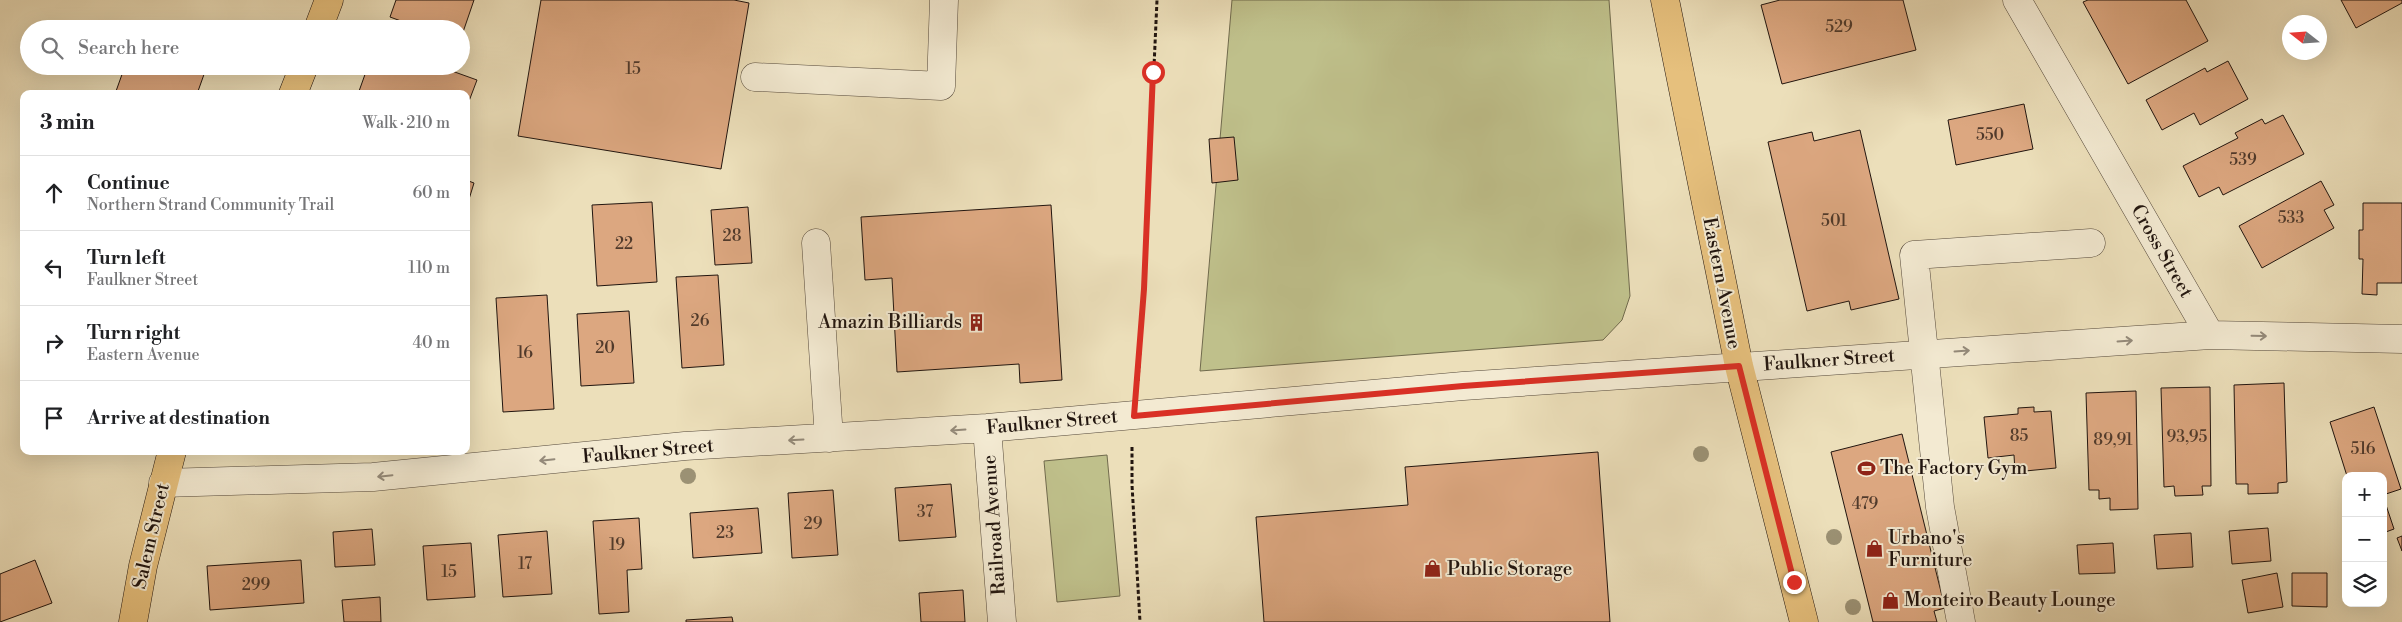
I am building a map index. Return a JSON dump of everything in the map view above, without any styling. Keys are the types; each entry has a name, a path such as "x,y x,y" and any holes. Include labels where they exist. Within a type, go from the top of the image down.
{"main road":[{"path":"321,20 328,0"},
{"name":"Eastern Avenue","path":"1665,0 1739,366 1804,622"},
{"path":"295,90 300,75"},
{"name":"Salem Street","path":"133,622 143,566 171,455"}],"street":[{"path":"755,77 941,86 944,0"},
{"name":"Cross Street","path":"2017,0 2210,335"},
{"path":"816,243 829,438"},
{"path":"1961,622 1940,507 1926,354 1914,255 2091,243"},
{"path":"2210,335 2402,339"},
{"name":"Faulkner Street","path":"163,483 373,477 685,446 987,428 1448,387 2210,335"},
{"name":"Railroad Avenue","path":"987,428 1002,622"}],"path":[{"path":"1140,622 1132,485 1134,416 1144,289 1157,0"}],"green space":[{"path":"1232,0 1609,0 1630,296 1622,320 1603,340 1200,371"},
{"path":"1107,455 1120,596 1057,602 1044,461"}],"building":[{"path":"396,0 474,0 467,20 398,20 390,17"},
{"path":"541,0 734,0 749,3 721,169 518,136"},
{"path":"1780,0 1903,0 1916,50 1782,84 1761,5"},
{"path":"2088,0 2186,0 2208,41 2128,84 2083,2"},
{"path":"2341,0 2402,0 2402,3 2356,28"},
{"path":"2228,61 2248,99 2200,125 2194,113 2162,130 2146,100 2205,68 2207,72"},
{"path":"122,75 204,75 198,90 116,90"},
{"path":"365,75 463,75 477,80 470,98 470,90 359,90"},
{"path":"2024,104 2033,149 1956,165 1948,120"},
{"path":"2283,115 2304,154 2223,195 2219,187 2199,197 2183,166 2238,138 2235,133 2262,119 2265,124"},
{"path":"1860,130 1899,299 1851,310 1849,301 1807,311 1768,142 1812,132 1814,141"},
{"path":"1234,137 1238,180 1212,183 1209,139"},
{"path":"2321,181 2334,205 2324,210 2334,228 2262,268 2239,226"},
{"path":"470,182 474,183 470,196"},
{"path":"652,202 657,282 597,286 592,205"},
{"path":"2363,203 2402,203 2402,283 2377,283 2377,295 2362,294 2363,259 2359,259 2359,230 2363,230"},
{"name":"Amazin Billiards","path":"1051,205 1062,380 1020,383 1019,364 897,372 892,278 865,280 861,217"},
{"path":"748,207 752,263 715,265 711,210"},
{"path":"718,275 724,365 682,368 676,277"},
{"path":"547,295 554,409 503,412 496,298"},
{"path":"629,311 634,383 581,386 577,314"},
{"path":"2284,383 2287,482 2278,483 2278,493 2248,494 2248,484 2236,484 2234,385"},
{"path":"2210,387 2211,486 2202,486 2203,495 2175,496 2174,486 2164,487 2161,388"},
{"path":"2136,391 2138,509 2110,510 2110,498 2099,499 2099,490 2089,490 2086,393"},
{"path":"2034,407 2034,412 2051,411 2056,468 2015,472 2014,455 1988,458 1984,417 2018,414 2018,408"},
{"path":"2374,407 2401,489 2387,494 2387,472 2346,472 2330,422"},
{"path":"1902,434 1945,608 1934,611 1937,622 1873,622 1831,452"},
{"name":"Public Storage","path":"1598,452 1610,622 1264,622 1256,517 1408,505 1405,467"},
{"path":"951,484 956,537 899,541 895,488"},
{"path":"833,490 838,555 792,558 788,493"},
{"path":"758,508 762,553 693,558 690,513"},
{"path":"2387,508 2394,529 2387,532"},
{"path":"639,518 642,569 627,570 629,612 599,614 593,521"},
{"path":"2268,528 2271,561 2232,564 2229,531"},
{"path":"372,529 375,565 335,567 333,532"},
{"path":"547,531 552,594 503,597 498,535"},
{"path":"2191,533 2193,567 2157,569 2154,535"},
{"path":"2402,536 2402,551 2397,538"},
{"path":"471,543 475,597 427,600 423,546"},
{"path":"2113,543 2115,573 2079,574 2077,545"},
{"path":"35,560 52,603 0,622 0,574"},
{"path":"301,560 304,603 210,610 207,566"},
{"path":"2277,573 2283,607 2248,613 2242,580"},
{"path":"2292,573 2327,573 2327,607 2292,606"},
{"path":"963,590 965,622 921,622 919,593"},
{"path":"380,597 381,622 344,622 342,600"},
{"path":"732,617 733,622 686,622 686,620"}],"place":[{"name":"Amazin Billiards","path":"976,322"},
{"name":"The Factory Gym","path":"1866,468"},
{"name":"Urbano's Furniture","path":"1874,549"},
{"name":"Public Storage","path":"1433,569"},
{"name":"Monteiro Beauty Lounge","path":"1890,600"}],"route":[{"path":"1153,72 1144,289 1134,416 1463,386 1739,366 1794,582"}]}
